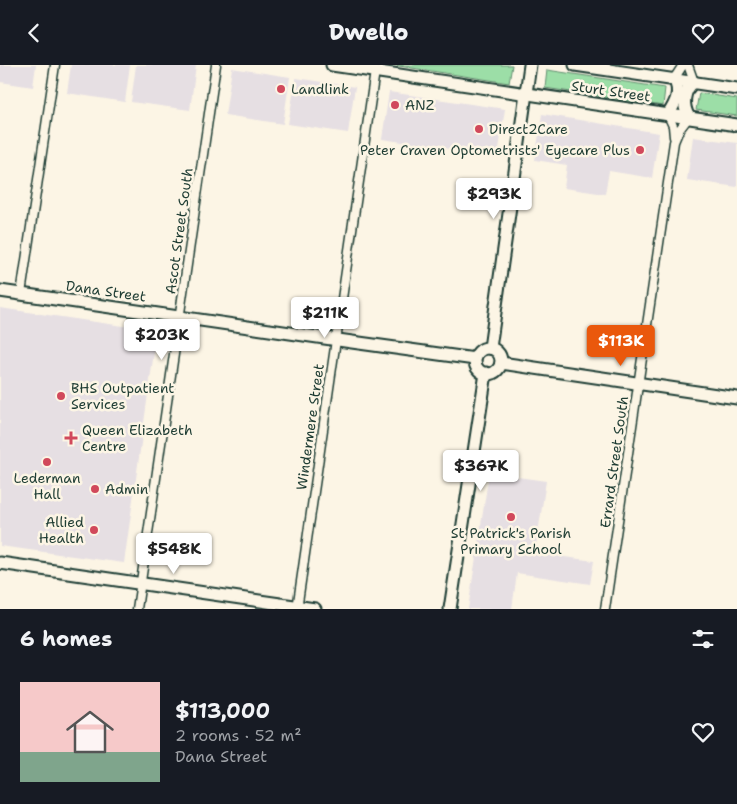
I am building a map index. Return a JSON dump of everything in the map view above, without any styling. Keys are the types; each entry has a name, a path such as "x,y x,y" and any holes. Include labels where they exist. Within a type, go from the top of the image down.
{"main road":[{"name":"Sturt Street","path":"332,65 737,125"},
{"path":"490,348 530,65"},
{"name":"Sturt Street","path":"575,65 737,89"},
{"path":"668,115 677,99 678,87 674,79"},
{"path":"689,117 685,109 685,98 688,89 694,83"},
{"name":"Dana Street","path":"0,291 476,359"},
{"path":"490,348 494,349 499,355 501,363 497,370 486,373 478,369 476,359 480,351 490,348"},
{"path":"501,363 737,398"},
{"path":"450,609 486,373"},
{"path":"0,563 297,608 315,609"}],"street":[{"path":"21,294 55,65"},
{"name":"Ascot Street South","path":"136,609 216,65"},
{"path":"674,79 683,65"},
{"path":"688,65 694,83"},
{"name":"Windermere Street","path":"297,608 375,71"},
{"name":"Errard Street South","path":"604,609 674,142 674,127 668,115"},
{"name":"Errard Street South","path":"674,142 689,117"}],"shaded area":[{"path":"0,65 36,65 33,87 0,82"},
{"path":"71,65 130,65 125,102 67,93"},
{"path":"136,65 196,65 190,110 131,102"},
{"path":"232,68 290,77 283,124 225,115"},
{"path":"296,78 355,87 348,133 288,124"},
{"path":"389,92 505,109 498,156 382,139"},
{"path":"542,114 659,133 652,178 609,171 605,194 564,188 567,165 535,160"},
{"path":"693,137 737,143 737,187 687,180"},
{"name":"Queen Elizabeth Centre","path":"0,308 157,331 124,563 0,546"},
{"name":"St Patrick's Parish Primary School","path":"489,473 546,481 535,553 594,561 590,584 517,573 512,609 468,609"}],"green space":[{"path":"393,65 512,65 509,83"},
{"path":"547,70 665,88 663,106 545,88"},
{"path":"699,93 737,99 737,116 696,110"}],"place":[{"name":"Landlink","path":"281,89"},
{"name":"ANZ","path":"395,105"},
{"name":"Direct2Care","path":"479,129"},
{"name":"Peter Craven Optometrists' Eyecare Plus","path":"640,150"},
{"name":"BHS Outpatient Services","path":"61,396"},
{"name":"Queen Elizabeth Centre","path":"71,438"},
{"name":"Lederman Hall","path":"47,462"},
{"name":"Admin","path":"95,489"},
{"name":"St Patrick's Parish Primary School","path":"511,517"},
{"name":"Allied Health","path":"94,530"}]}
